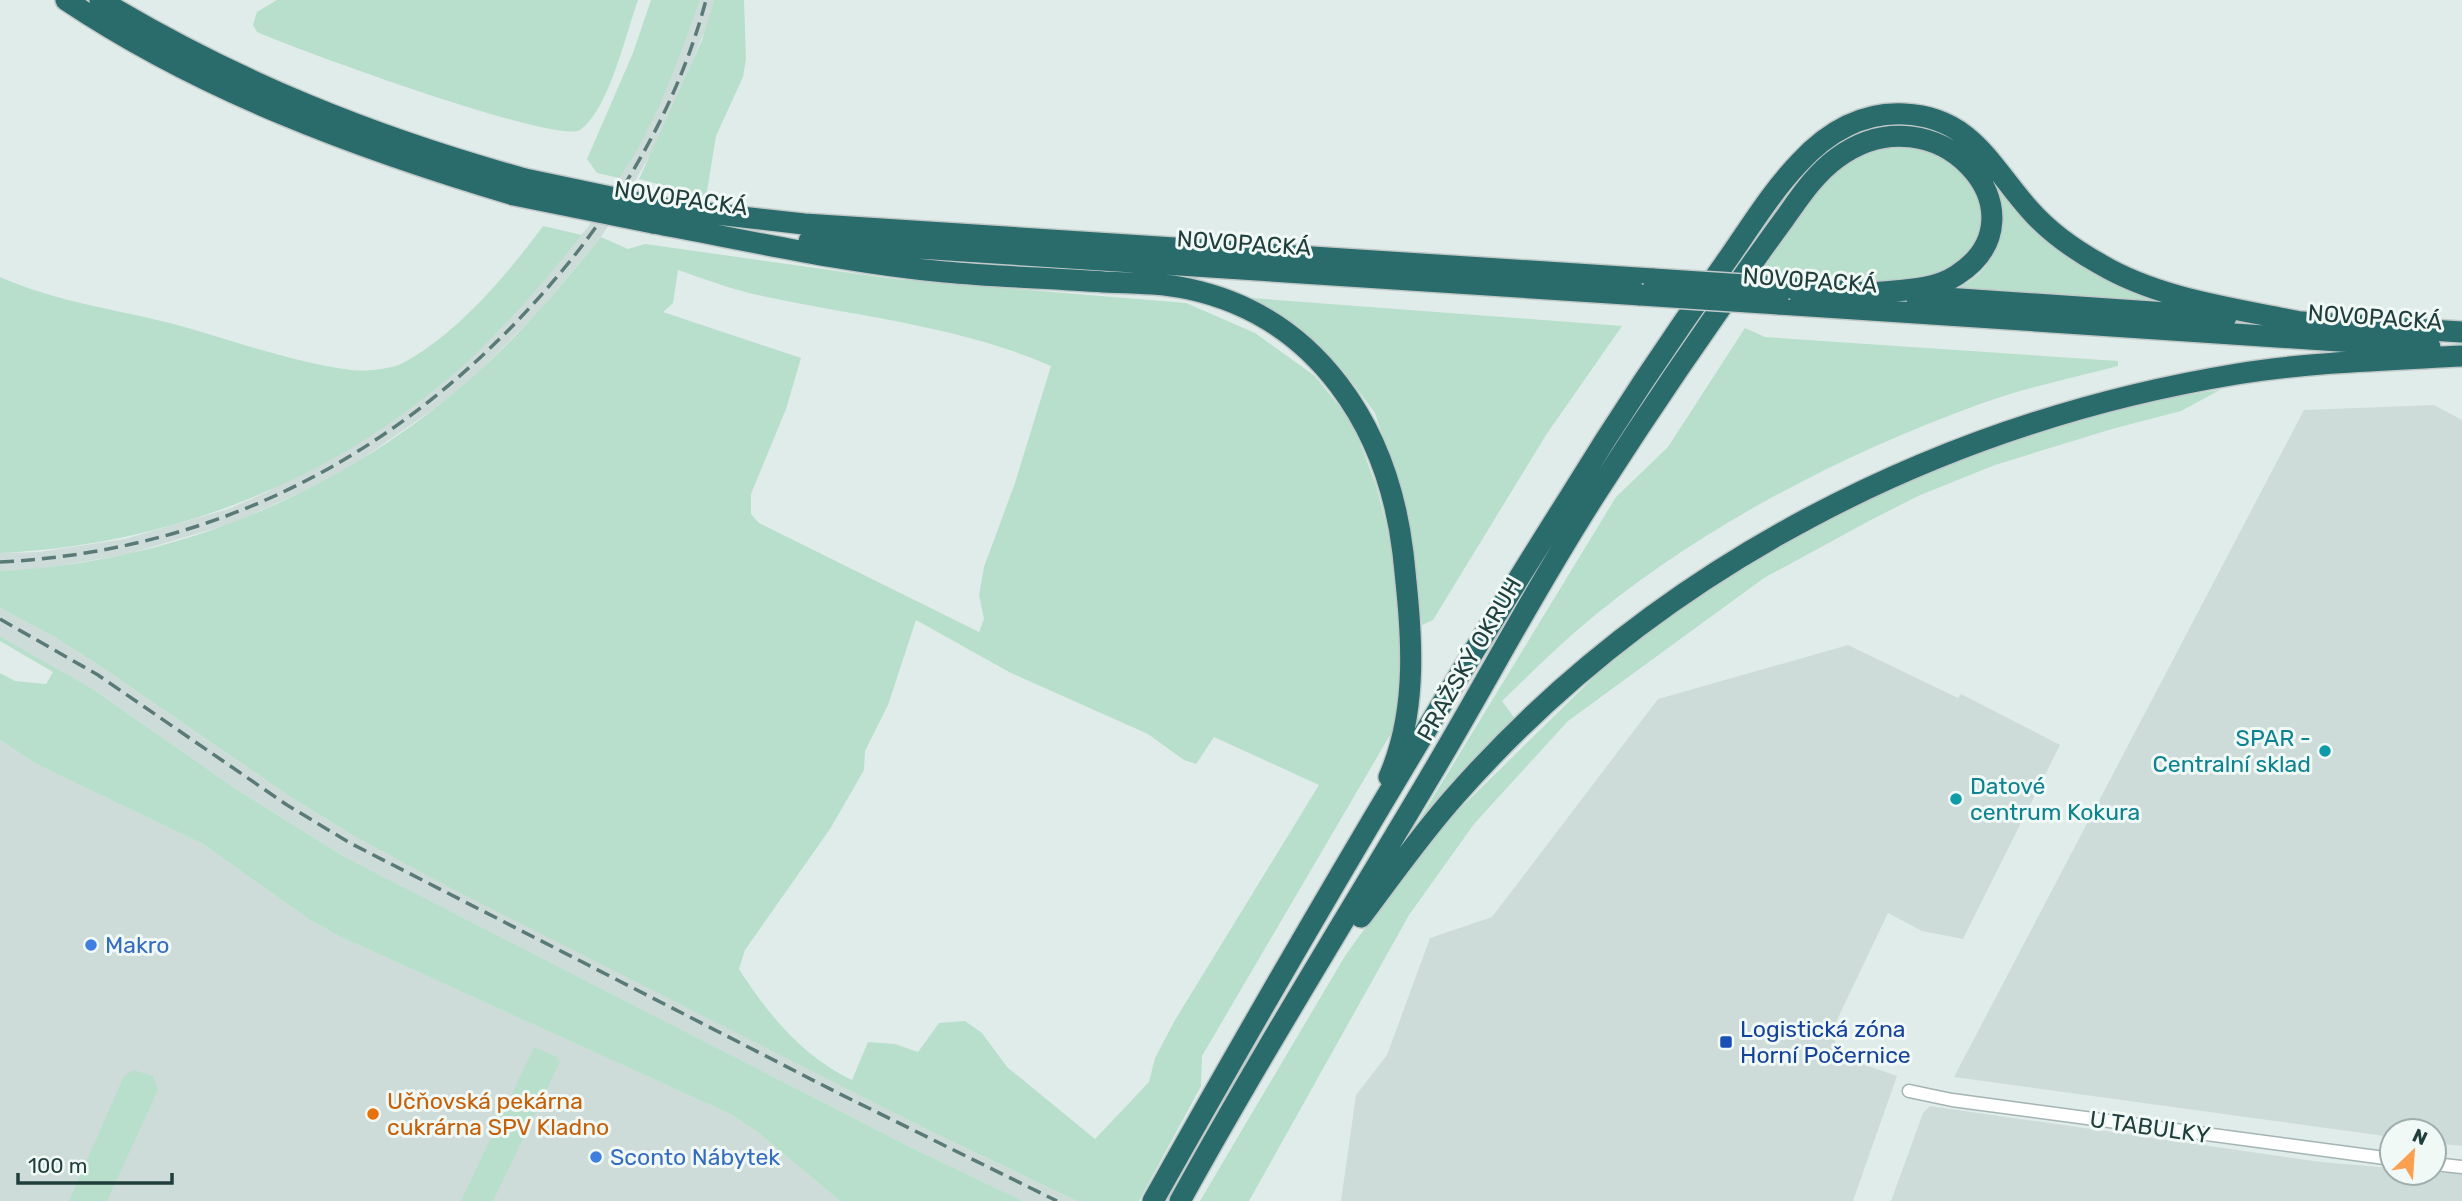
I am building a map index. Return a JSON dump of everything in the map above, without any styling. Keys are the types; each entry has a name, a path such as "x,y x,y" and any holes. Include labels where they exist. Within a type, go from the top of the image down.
{"highway":[{"name":"NOVOPACKÁ","path":"66,0 206,79 274,110 405,162 658,215 801,240 1785,296 2462,349"},
{"name":"NOVOPACKÁ","path":"100,0 215,65 293,100 520,187"},
{"name":"PRAŽSKÝ OKRUH","path":"1153,1201 1360,843 1595,455 1684,321 1799,163 1834,133 1858,121 1899,114 1928,117 1969,137 1987,154 2037,218 2064,242 2104,267 2176,294 2300,321"},
{"name":"PRAŽSKÝ OKRUH","path":"1180,1201 1597,492 1755,259 1806,190 1830,163 1855,146 1893,136 1922,138 1947,148 1970,165 1988,197 1988,232 1982,247 1967,267 1937,284 1872,293"},
{"path":"658,215 894,267 1190,289 1252,312 1275,325 1319,359 1356,407 1371,434 1385,471 1401,541 1407,597 1411,659 1408,720 1393,768 1360,843"},
{"name":"NOVOPACKÁ","path":"1785,296 1872,293 2462,332"},
{"path":"1284,1024 1427,829 1502,746 1590,665 1653,615 1774,536 1867,487 1936,457 2050,416 2132,394 2277,369 2462,356"}],"street":[{"name":"U TABULKY","path":"1909,1091 1952,1100 2378,1156"}],"shaded area":[{"path":"698,0 714,0 708,23 662,134 601,237 537,313 479,372 444,402 353,465 313,487 233,523 128,554 41,569 0,571 0,553 39,552 125,539 228,509 265,493 390,423 434,390 499,330 588,227 648,128"},
{"path":"2434,405 2462,420 2462,1146 2448,1144 2448,1117 2378,1117 2378,1135 1954,1077 2304,410"},
{"path":"0,608 53,636 103,668 292,798 354,836 924,1128 1077,1201 1023,1201 914,1149 343,856 236,789 91,688 0,636"},
{"path":"1848,645 1958,698 1961,694 2060,745 1963,939 1922,931 1888,913 1837,1020 1834,1054 1897,1076 1853,1201 1341,1201 1356,1095 1387,1055 1430,938 1492,917 1658,699"},
{"path":"0,740 36,764 203,844 310,920 339,936 730,1114 755,1130 840,1201 0,1201"},
{"path":"1930,1106 2321,1162 2378,1167 2378,1187 2448,1187 2448,1173 2462,1173 2462,1201 1891,1201 1923,1113"}],"green space":[{"path":"277,0 638,0 600,106 580,130 561,131 424,93 257,32 253,25 257,12"},
{"path":"651,0 700,0 655,116 632,159 619,178 597,173 587,159 633,53"},
{"path":"714,0 744,0 746,59 743,77 716,136 706,197 639,179 702,40"},
{"path":"1904,141 1962,163 1984,209 1976,241 1969,256 1958,268 1941,276 1892,281 1833,279 1759,271 1830,171 1852,154"},
{"path":"1998,183 2159,301 1957,288 1983,270 1997,244 2001,214"},
{"path":"543,226 582,235 513,316 468,361 418,403 365,440 309,471 250,498 190,520 128,536 64,547 0,553 0,277 62,298 170,323 282,356 356,371 370,370 403,363 442,337 480,302"},
{"path":"601,237 628,249 645,244 894,279 1186,303 1255,333 1315,376 1352,422 1376,485 1393,550 1401,657 1400,718 1202,1056 1201,1086 1139,1201 1077,1201 924,1128 453,889 354,836 292,798 103,668 53,636 0,608 0,571 66,565 130,553 194,536 255,513 314,486 371,453 425,416 476,374 525,325","holes":["678,270 749,293 902,322 978,340 1051,366 1015,483 984,567 979,595 984,619 979,632 759,523 751,514 751,494 786,409 801,358 663,312 673,303","916,620 1011,673 1148,734 1184,760 1196,764 1214,737 1319,785 1175,1020 1155,1058 1149,1082 1095,1139 1007,1067 982,1033 965,1021 939,1023 918,1052 895,1044 868,1042 852,1080 834,1071 802,1047 761,1001 739,969 745,950 830,829 864,770 865,751 888,705"]},
{"path":"1238,297 1622,326 1546,435 1433,620 1422,625 1409,515 1375,413 1341,368 1309,339"},
{"path":"1745,328 1765,337 2118,361 2118,366 1997,398 1873,447 1767,500 1667,562 1575,632 1502,701 1515,719 1410,835 1616,497 1668,447"},
{"path":"2220,390 2181,411 1995,465 1918,496 1764,578 1568,721 1474,824 1409,915 1249,1201 1200,1201 1345,956 1430,838 1595,676 1665,619 1782,543 1895,486 2039,428 2137,402"},
{"path":"0,636 91,688 236,789 343,856 914,1149 1023,1201 840,1201 755,1130 730,1114 339,936 310,920 203,844 36,764 0,740 0,673 15,681 46,684 53,672 0,641"},
{"path":"534,1047 557,1057 560,1062 493,1201 461,1201"},
{"path":"133,1070 153,1076 158,1090 107,1201 69,1201 124,1076"},
{"path":"1230,1085 1233,1087 1171,1201 1160,1201"}],"railway":[{"path":"0,562 80,554 156,538 229,515 299,484 366,446 428,402 488,351 543,293 596,228 661,119 679,80 706,0"},
{"path":"0,619 98,675 287,805 350,843 838,1093 1057,1201"}],"place":[{"name":"SPAR - Centralní sklad","path":"2325,751"},
{"name":"Datové centrum Kokura","path":"1956,799"},
{"name":"Makro","path":"91,945"},
{"name":"Logistická zóna Horní Počernice","path":"1726,1042"},
{"name":"Učňovská pekárna cukrárna SPV Kladno","path":"373,1114"},
{"name":"Sconto Nábytek","path":"596,1157"}]}
